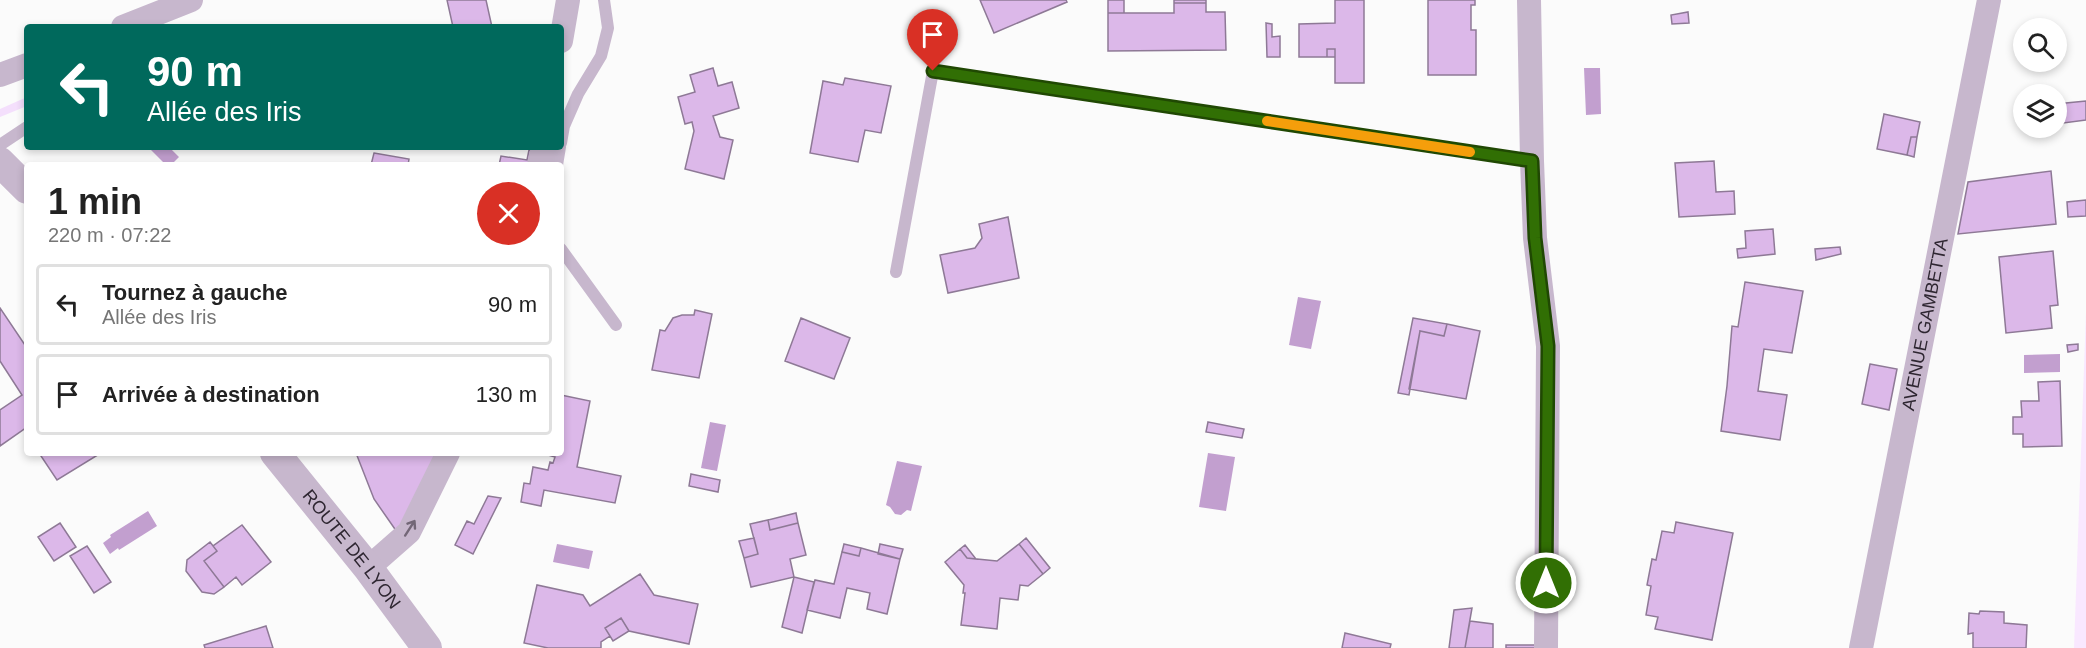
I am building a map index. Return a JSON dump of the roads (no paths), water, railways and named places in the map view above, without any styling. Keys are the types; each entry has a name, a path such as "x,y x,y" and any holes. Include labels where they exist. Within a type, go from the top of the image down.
{"street":[{"path":"131,24 191,0"},
{"path":"564,24 568,0"},
{"path":"1529,0 1535,238 1548,346 1546,648"},
{"name":"AVENUE GAMBETTA","path":"1861,648 1989,0"},
{"path":"0,75 24,66"},
{"path":"0,162 24,186"},
{"name":"ROUTE DE LYON","path":"277,456 368,568 427,648"},
{"path":"368,568 409,532 447,456"}],"lane":[{"path":"564,126 578,94 601,56 608,28 603,0"},
{"path":"896,272 933,71 1532,161"},
{"path":"0,145 24,129"},
{"path":"564,253 616,325"}]}
